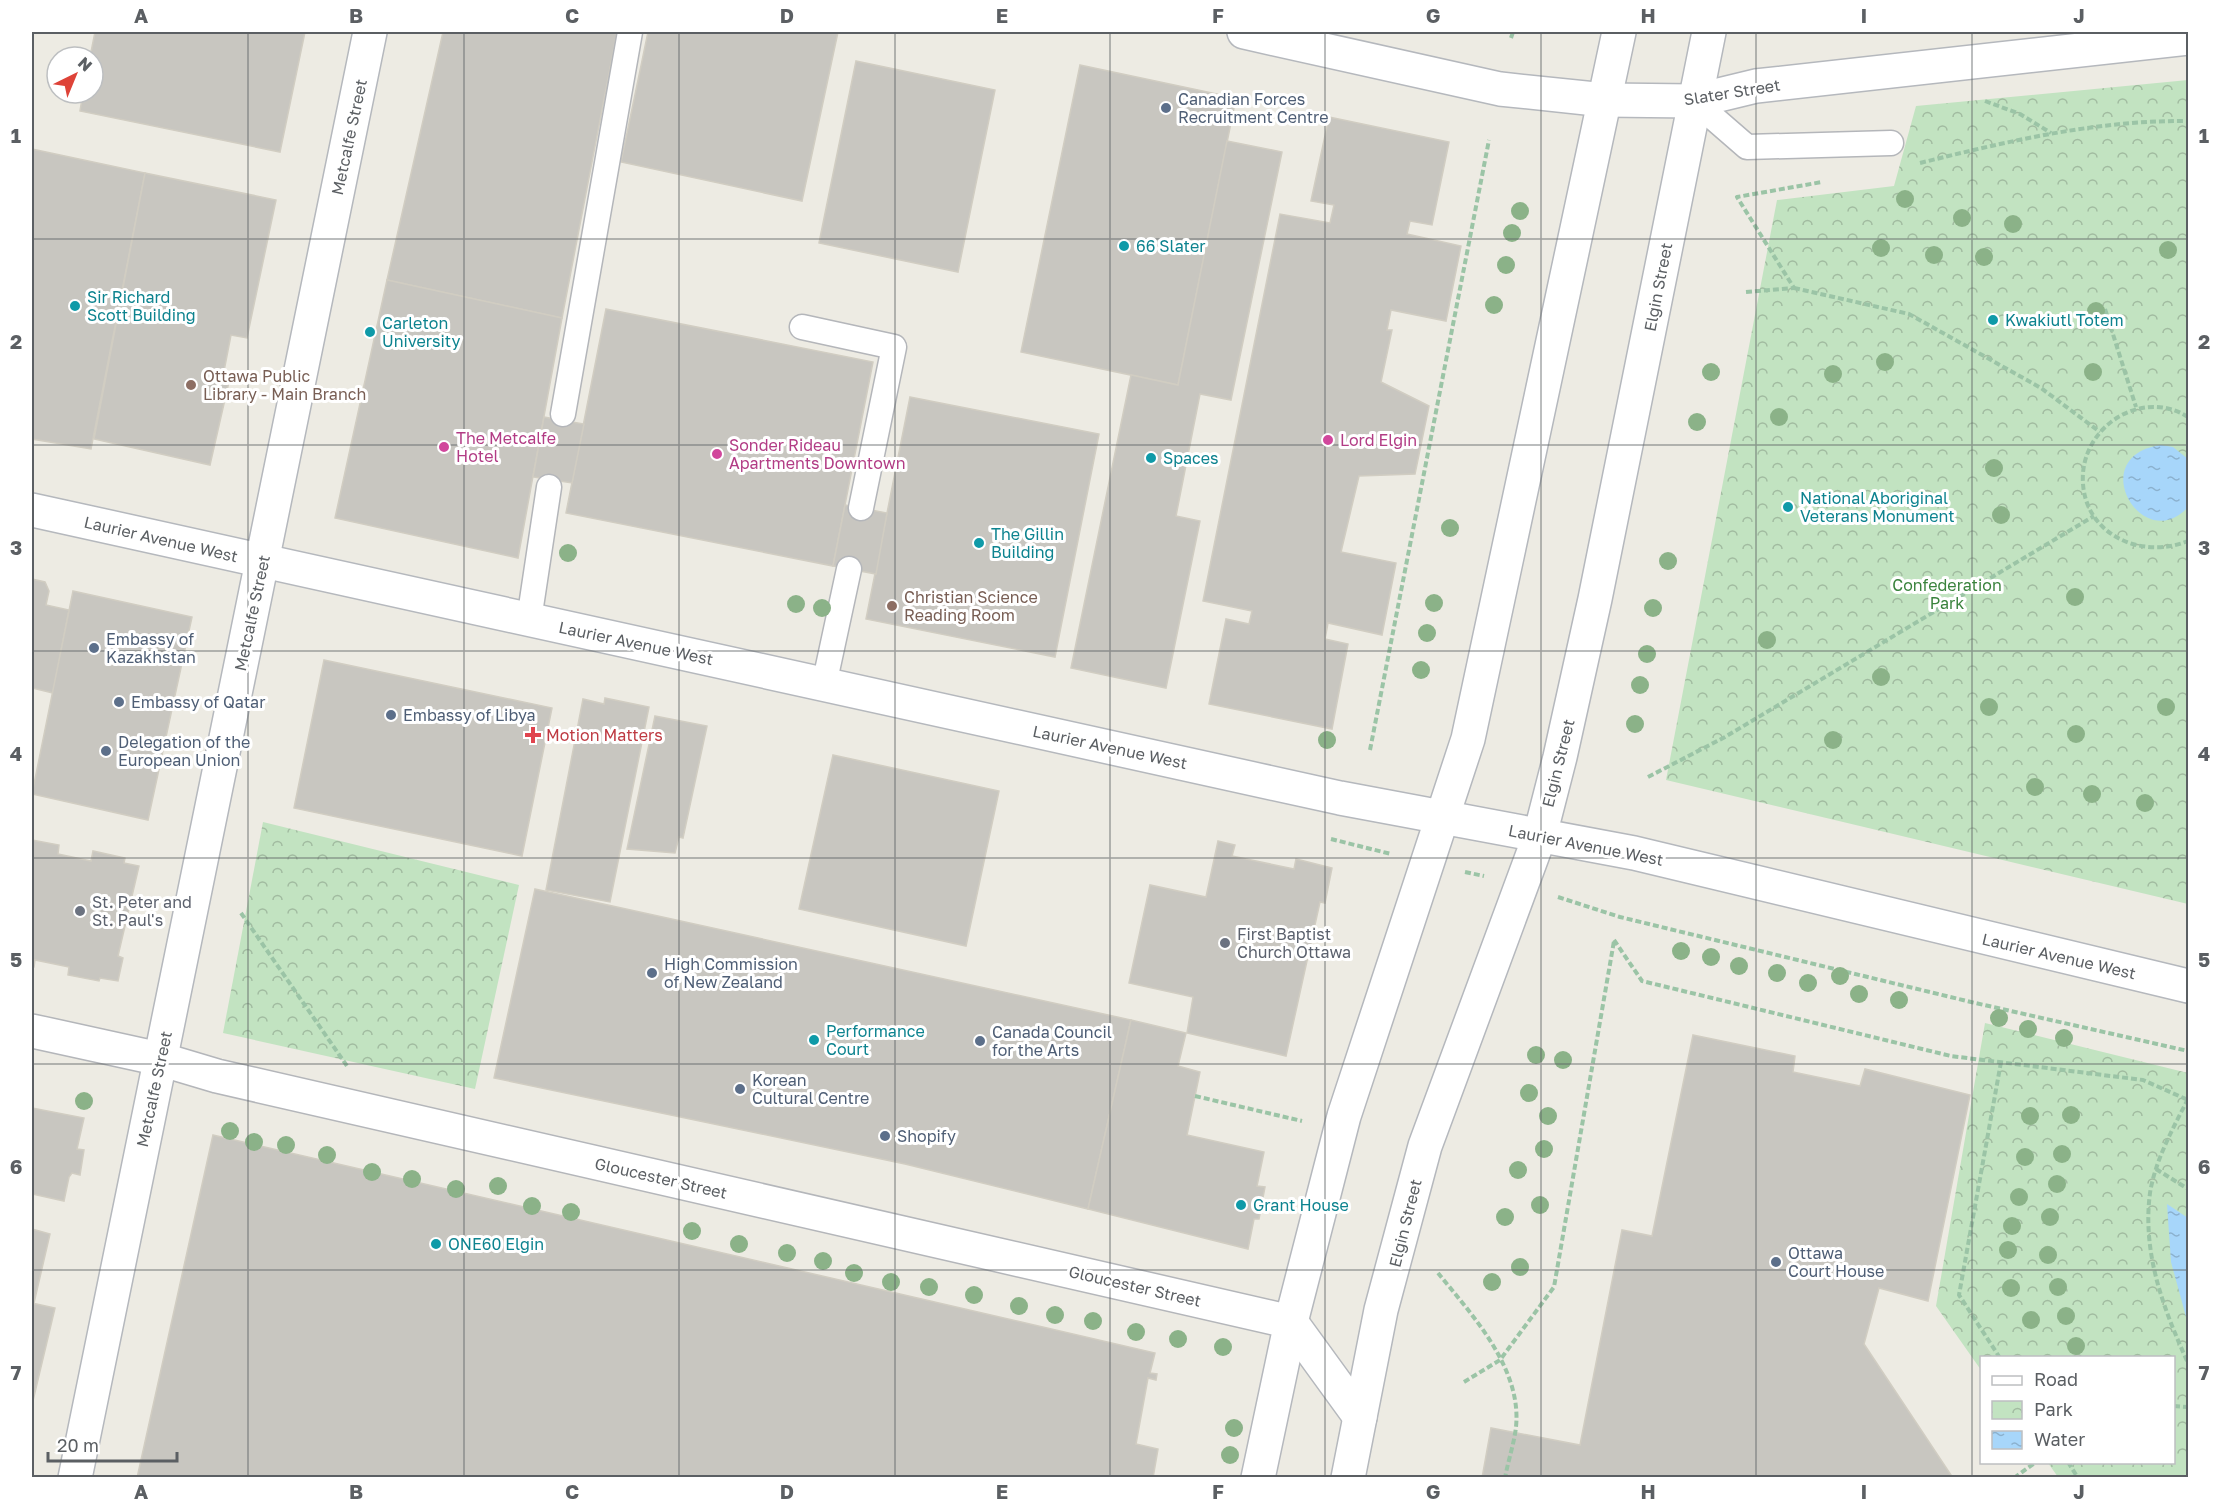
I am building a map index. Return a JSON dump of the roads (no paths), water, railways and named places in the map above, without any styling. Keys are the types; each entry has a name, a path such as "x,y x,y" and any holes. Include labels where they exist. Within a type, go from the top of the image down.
{"main road":[{"name":"Metcalfe Street","path":"75,1478 370,32"},
{"name":"Slater Street","path":"1244,32 1500,88 1605,100 1694,101 1756,86 2188,38"},
{"path":"1258,1478 1291,1322 1344,1116 1443,818 1475,708 1620,32"},
{"name":"Elgin Street","path":"1348,1478 1381,1310 1425,1146 1540,835 1598,587 1709,32"},
{"name":"Laurier Avenue West","path":"32,510 824,685 1443,818 1656,858 2188,986"},
{"name":"Gloucester Street","path":"32,1031 160,1059 229,1079 1291,1322"},
{"path":"1291,1322 1360,1417"}],"lane":[{"path":"563,414 630,32"},
{"path":"1694,101 1747,147 1891,143"},
{"path":"802,327 894,347 861,508"},
{"path":"528,620 549,487"},
{"path":"824,685 849,569"}],"water":[{"path":"2161,445 2173,447 2188,459 2188,507 2171,519 2154,520 2139,512 2128,499 2123,483 2126,466 2138,453"},
{"path":"2167,1204 2188,1218 2188,1324 2171,1262"}],"place":[{"name":"Canadian Forces Recruitment Centre","path":"1166,108"},
{"name":"66 Slater","path":"1124,246"},
{"name":"Sir Richard Scott Building","path":"75,306"},
{"name":"Kwakiutl Totem","path":"1993,320"},
{"name":"Carleton University","path":"370,332"},
{"name":"Ottawa Public Library - Main Branch","path":"191,385"},
{"name":"Lord Elgin","path":"1328,440"},
{"name":"The Metcalfe Hotel","path":"444,447"},
{"name":"Sonder Rideau Apartments Downtown","path":"717,454"},
{"name":"Spaces","path":"1151,458"},
{"name":"National Aboriginal Veterans Monument","path":"1788,507"},
{"name":"The Gillin Building","path":"979,543"},
{"name":"Christian Science Reading Room","path":"892,606"},
{"name":"Embassy of Kazakhstan","path":"94,648"},
{"name":"Embassy of Qatar","path":"119,702"},
{"name":"Embassy of Libya","path":"391,715"},
{"name":"Motion Matters","path":"533,735"},
{"name":"Delegation of the European Union","path":"106,751"},
{"name":"St. Peter and St. Paul's","path":"80,911"},
{"name":"First Baptist Church Ottawa","path":"1225,943"},
{"name":"High Commission of New Zealand","path":"652,973"},
{"name":"Performance Court","path":"814,1040"},
{"name":"Canada Council for the Arts","path":"980,1041"},
{"name":"Korean Cultural Centre","path":"740,1089"},
{"name":"Shopify","path":"885,1136"},
{"name":"Grant House","path":"1241,1205"},
{"name":"ONE60 Elgin","path":"436,1244"},
{"name":"Ottawa Court House","path":"1776,1262"}],"park label":[{"name":"Confederation Park","path":"1947,594"}]}
